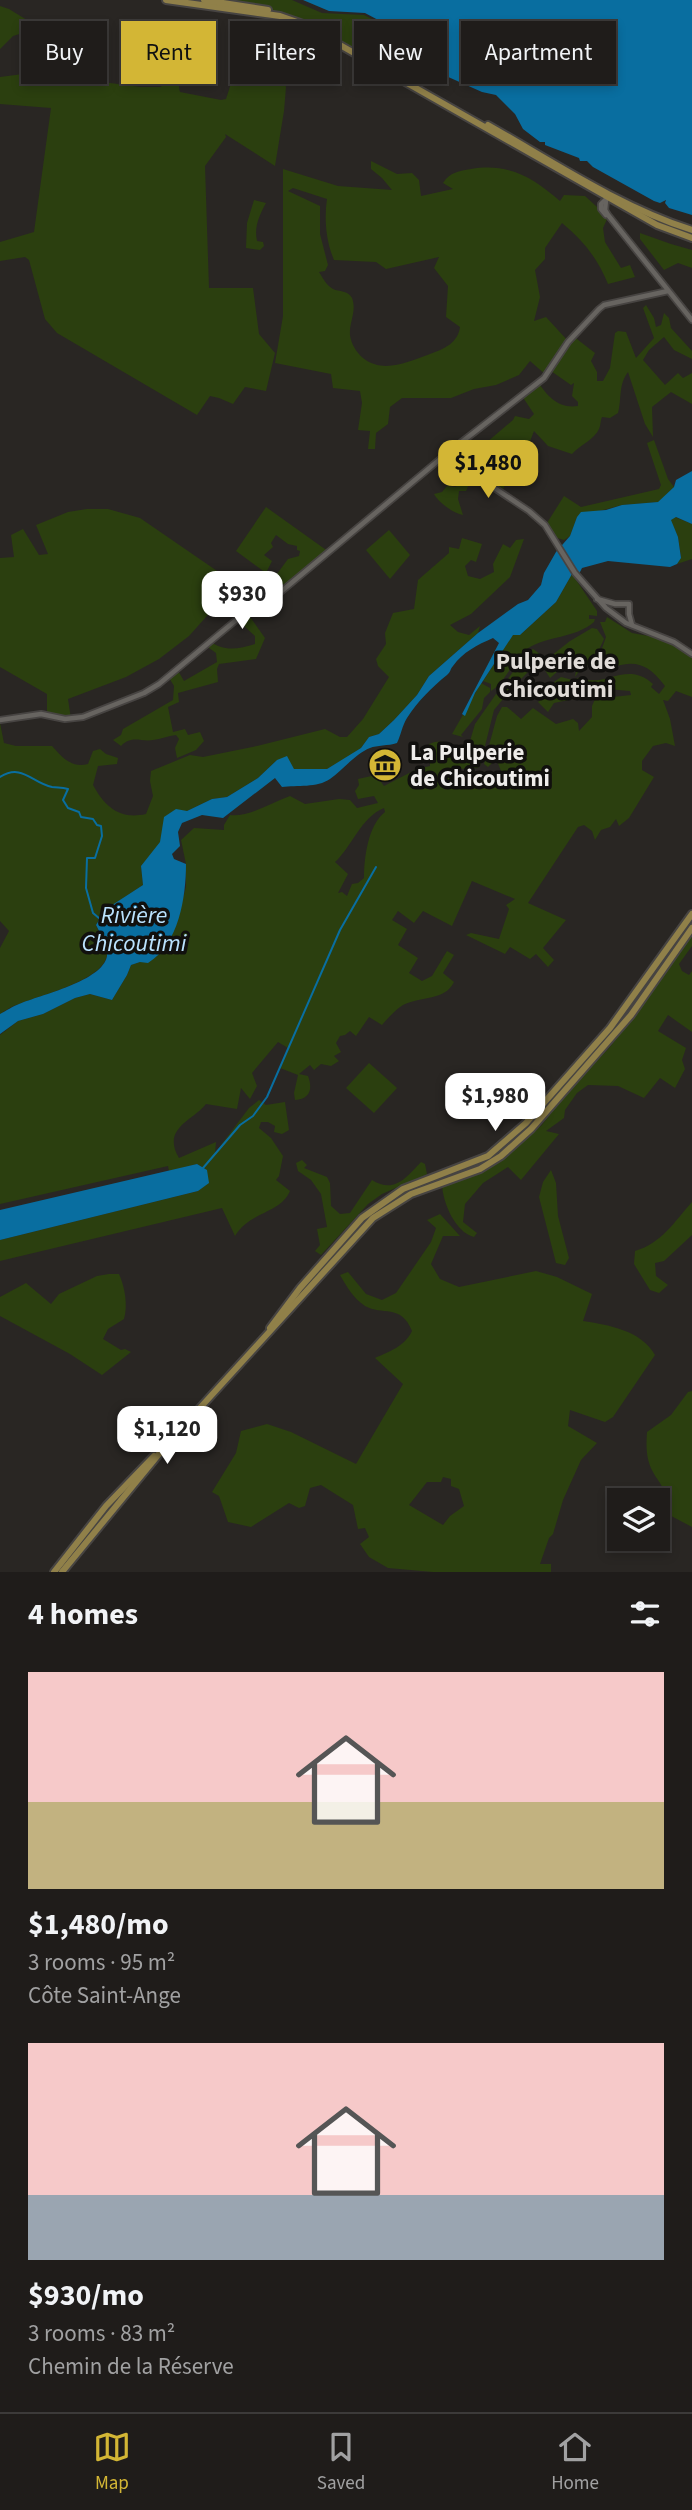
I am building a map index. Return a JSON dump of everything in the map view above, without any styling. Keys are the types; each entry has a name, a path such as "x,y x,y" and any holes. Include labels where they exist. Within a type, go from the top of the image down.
{"main road":[{"path":"166,0 280,16 303,24 657,225 692,237"},
{"path":"204,0 274,11 304,20 607,197 692,230"},
{"path":"264,1338 300,1288 362,1218 403,1189 488,1156 526,1123 610,1028 692,914"},
{"path":"54,1572 122,1489 282,1320 373,1218 411,1194 480,1169 501,1156 531,1129 631,1015 692,928"},
{"path":"62,1572 168,1443"}],"street":[{"path":"607,197 601,204 601,209 692,320"},
{"path":"0,720 41,714 65,719 83,717 159,684 235,621 265,605 445,456 544,379 568,342 604,305 668,291"},
{"path":"445,456 529,511 545,525 575,573 606,608 632,626 674,642 692,654"},
{"path":"597,599 615,604 629,604 632,626"}],"green space":[{"path":"292,0 322,13 364,15 376,21 354,21 354,49 340,41 340,21 306,21 274,11 222,2"},
{"path":"0,6 28,21 21,21 21,34 13,36 0,49"},
{"path":"21,74 21,84 107,83 161,87 162,84 179,84 180,92 226,99 231,84 286,84 275,166 225,134 226,137 205,166 209,288 253,288 259,334 275,353 266,391 245,387 233,404 210,396 197,415 57,333 45,319 29,260 25,257 0,261 0,242 34,232 51,108 0,104 0,77"},
{"path":"371,161 397,174 412,173 419,180 421,196 453,189 443,183 455,173 497,168 530,179 560,201 564,195 585,196 608,217 603,228 605,242 621,268 630,265 635,277 608,284 589,250 562,223 545,248 545,259 535,270 540,297 534,321 546,317 568,341 573,336 595,353 591,361 597,372 597,381 603,381 610,368 615,333 626,332 636,358 654,338 643,308 646,305 656,327 661,325 664,313 669,318 671,328 692,351 692,359 674,350 664,337 649,350 643,360 665,385 678,373 683,378 692,373 692,404 671,392 652,407 653,437 645,424 628,372 621,387 618,413 610,418 602,417 597,433 572,454 548,446 534,431 529,444 518,455 502,492 474,474 466,491 459,491 458,499 463,515 447,507 434,494 442,492 447,486 456,487 460,465 515,416 529,419 534,414 522,396 538,382 560,404 578,406 572,396 574,383 571,385 551,371 546,375 530,361 519,375 496,385 474,389 451,398 402,398 390,407 388,424 376,433 375,449 368,449 370,431 358,430 362,403 360,391 333,388 331,374 275,363 283,316 283,169 338,186 392,190 371,169","holes":["293,188 327,199 326,230 334,260 376,262 386,269 439,257 434,268 448,286 446,317 460,327 459,333 449,345 413,360 387,366 371,363 359,354 350,335 354,307 352,298 346,292 331,287 319,272 325,271 328,265 320,234 320,206 288,191"]},
{"path":"254,200 266,203 257,226 257,241 263,242 264,246 260,250 246,248 247,223"},
{"path":"640,233 692,250 692,268 678,263 664,270 640,239"},
{"path":"654,440 668,479 674,487 659,502 622,505 577,517 570,536 564,540 554,537 547,523 564,496 581,507 659,489 661,485 647,443"},
{"path":"266,507 329,552 287,587 274,578 288,559 299,556 297,546 288,544 276,535 271,543 273,547 264,555 272,561 266,573 236,551"},
{"path":"108,509 140,518 220,573 233,579 240,589 214,608 189,636 159,659 126,677 68,699 71,719 47,715 47,694 0,667 0,558 14,557 11,535 23,529 39,555 48,554 36,525 68,512"},
{"path":"675,517 692,524 692,559 677,564 681,557 678,537 670,520"},
{"path":"389,530 410,555 390,579 366,550"},
{"path":"462,538 482,544 476,562 471,560 465,566 468,576 480,579 494,572 493,564 503,544 510,548 516,540 524,539 510,577 471,614 450,625 458,632 469,635 480,626 478,633 429,676 417,695 394,720 379,734 369,737 361,748 327,769 294,769 277,760 258,778 227,797 212,799 187,811 141,866 143,885 107,909 96,925 107,952 103,964 83,980 0,1014 0,948 9,931 0,921 0,723 4,743 16,746 52,746 64,758 77,765 88,764 93,751 100,749 118,758 117,764 98,766 93,785 108,805 128,815 146,814 153,796 151,771 190,755 203,757 325,729 340,737 347,737 363,719 389,677 378,666 376,659 386,644 385,633 393,613 414,609 418,580 449,553 449,547 459,549"},
{"path":"572,574 597,611 597,616 589,615 589,619 595,619 594,622 578,631 527,649 491,691 491,684 483,681 513,634 520,635 556,602"},
{"path":"248,614 265,638 256,659 219,664 218,682 178,693 179,702 168,707 173,732 185,729 188,735 200,732 204,741 196,750 177,758 175,748 179,739 176,735 153,740 133,740 121,746 113,740 121,735 123,729 173,700 174,686 168,676 177,669 184,681 217,662 216,653 205,645 210,641 220,647 231,648 255,644 255,636 240,618"},
{"path":"607,617 632,633 654,637 674,645 692,658 692,697 676,691 668,701 663,700 675,746 666,743 653,746 642,761 642,770 654,777 629,818 619,826 616,819 610,827 601,830 595,840 592,831 584,825 578,827 528,903 566,920 543,948 554,960 548,967 536,954 530,959 510,947 505,954 466,935 471,933 499,939 509,909 506,905 515,899 472,881 452,926 423,911 414,923 398,911 392,920 407,929 398,945 418,958 409,973 422,981 432,976 447,951 454,955 443,973 454,982 450,988 439,995 403,1005 382,1025 369,1017 356,1036 350,1031 340,1036 336,1043 341,1052 334,1056 339,1061 331,1066 321,1064 314,1070 310,1065 299,1074 308,1076 310,1085 304,1098 295,1100 298,1075 280,1068 288,1048 278,1042 252,1073 257,1086 250,1099 241,1088 237,1109 206,1104 176,1132 174,1148 179,1158 216,1142 215,1153 249,1108 259,1100 266,1105 285,1102 289,1130 282,1134 274,1132 275,1126 268,1122 261,1122 259,1128 271,1138 283,1156 276,1180 290,1191 285,1199 249,1222 235,1236 222,1208 0,1261 0,1240 198,1191 207,1170 197,1164 169,1171 168,1166 0,1204 0,1035 18,1021 43,1014 75,998 90,994 112,1000 131,965 140,962 176,925 186,887 186,864 181,840 194,828 224,830 230,815 252,812 290,796 305,804 339,799 350,800 357,808 378,803 374,796 358,799 355,791 359,785 358,779 376,775 384,786 417,769 430,766 429,744 436,742 452,746 453,757 465,758 475,724 496,694 503,699 494,710 480,766 459,769 459,778 469,784 480,771 488,782 502,773 496,759 488,767 484,764 502,707 507,707 521,719 533,708 556,724 573,719 578,723 579,731 592,717 595,699 631,695 630,691 607,689 587,692 588,696 554,703 548,712 538,702 556,686 554,682 561,677 597,680 634,674 653,684 651,687 659,694 665,686 657,676 642,666 626,664 596,672 606,637 600,622 605,622","holes":["384,808 385,812 371,833 364,878 352,884 347,896 342,892 338,893 348,874 335,862 369,818"]},
{"path":"592,628 597,629 604,639 593,663 582,667 575,677 573,666 567,672 556,664 554,665 557,672 550,678 541,664"},
{"path":"533,649 540,654 540,660 509,691 499,691 526,654"},
{"path":"481,683 490,688 482,709 461,735 463,737 452,734"},
{"path":"692,933 692,946 679,964 682,971 689,975 692,971 692,1032 668,1015 658,1031 686,1048 682,1060 685,1069 675,1088 660,1078 644,1098 618,1086 588,1085 577,1093 565,1110 564,1118 546,1131 559,1134 521,1180 508,1167 483,1183 465,1204 463,1222 477,1233 474,1237 467,1234 451,1216 442,1185 470,1174 541,1126 569,1090 610,1047"},
{"path":"369,1063 397,1088 374,1113 346,1088"},
{"path":"302,1160 307,1165 304,1168 327,1177 330,1183 331,1206 340,1214 350,1213 372,1180 393,1185 405,1178 421,1162 425,1164 427,1174 382,1194 368,1204 321,1255 315,1251 320,1245 317,1229 327,1227 321,1194 311,1180 298,1171 296,1163"},
{"path":"551,1170 556,1183 558,1216 569,1258 565,1265 556,1263 539,1197 543,1182"},
{"path":"692,1202 692,1235 664,1261 655,1263 656,1276 668,1285 659,1293 650,1290 634,1264 635,1251 660,1237"},
{"path":"440,1214 460,1236 443,1236 431,1264 440,1279 459,1287 536,1271 557,1277 592,1294 583,1321 633,1334 655,1355 613,1417 605,1422 570,1410 568,1426 597,1443 581,1460 563,1500 553,1534 549,1538 540,1564 551,1564 551,1572 433,1572 388,1568 369,1557 360,1544 369,1537 365,1528 358,1529 353,1505 321,1485 310,1488 305,1506 299,1508 289,1503 251,1527 228,1522 219,1496 212,1492 236,1453 241,1431 267,1424 291,1432 356,1464 403,1384 375,1358 401,1345 412,1331 408,1322 397,1313 371,1309 361,1303 340,1275 348,1272 366,1294 382,1300 396,1293 431,1242 436,1228 427,1220","holes":["443,1477 451,1479 451,1486 459,1489 464,1506 443,1525 409,1505 427,1482 441,1482"]},
{"path":"119,1274 126,1308 124,1319 108,1329 103,1339 121,1350 131,1352 102,1375 70,1354 0,1316 0,1297 26,1283 51,1304 59,1294 97,1276"},
{"path":"692,1391 692,1527 670,1515 670,1488 662,1488 649,1463 647,1453 647,1432 671,1415 688,1392"}],"water":[{"path":"303,0 692,0 692,215 669,208 666,200 660,203 654,201 587,161 580,161 579,158 545,145 545,142 540,142 523,129 515,114 496,95 464,84 616,84 616,21 461,21 461,83 447,76 447,21 380,21 365,13 329,11"},
{"name":"Rivière Chicoutimi","path":"692,471 692,524 676,517 671,520 678,537 681,558 677,564 670,567 608,561 582,568 579,574 572,574 556,602 520,635 513,635 475,693 465,716 462,714 499,643 493,638 461,657 426,695 407,718 397,743 365,751 325,782 282,787 275,778 223,818 202,815 182,823 178,832 180,846 172,854 174,859 186,864 182,905 174,932 159,955 148,963 131,965 112,1000 90,994 75,998 43,1014 18,1021 0,1034 0,1014 83,980 103,965 107,952 96,925 106,909 143,885 141,866 160,842 164,817 176,809 187,811 212,799 227,797 258,778 277,760 287,756 294,769 327,769 361,748 369,737 379,734 394,720 417,695 429,676 478,633 518,604 528,600 541,585 544,573 556,552 570,536 581,512 658,502 674,487 676,480"},
{"path":"197,1164 207,1170 209,1183 198,1191 0,1240 0,1210"}],"waterway":[{"path":"0,777 8,773 21,773 45,785 68,789 63,800 68,808 79,812 81,817 93,819 101,826 102,836 95,858 87,858 86,888 93,913 100,919"},
{"path":"203,1168 240,1125 253,1116 267,1097 340,930 376,867"}],"place":[{"name":"La Pulperie de Chicoutimi","path":"385,765"}],"district":[{"name":"Pulperie de Chicoutimi","path":"556,675"}]}
